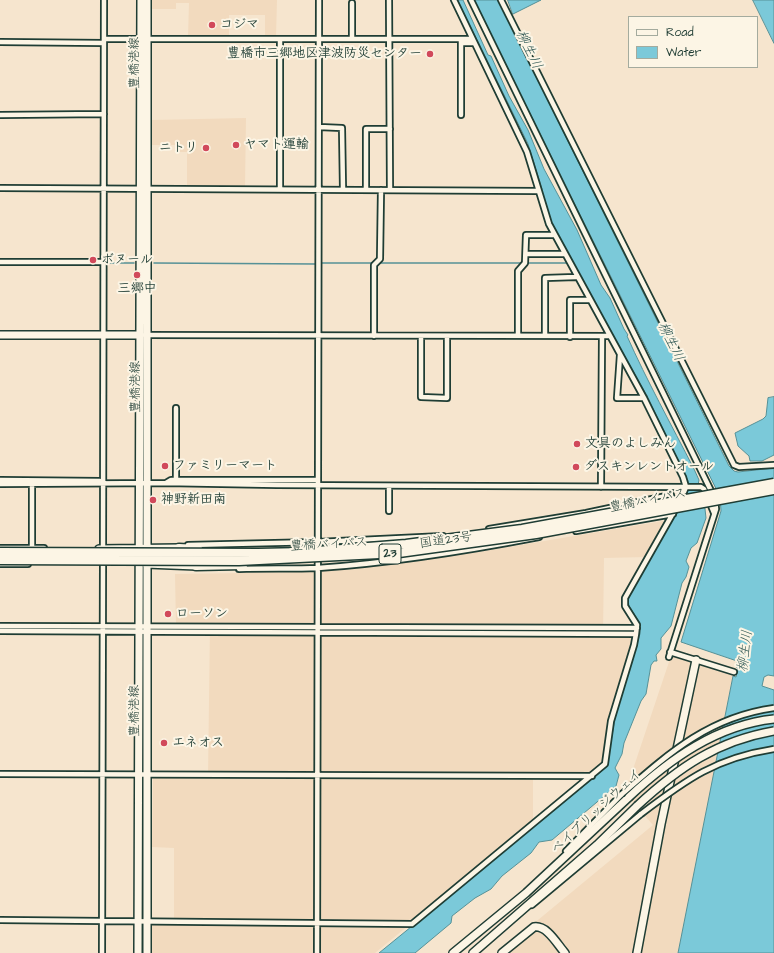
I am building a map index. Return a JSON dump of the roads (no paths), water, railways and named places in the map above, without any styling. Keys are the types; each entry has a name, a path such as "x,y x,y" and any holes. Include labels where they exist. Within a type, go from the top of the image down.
{"highway":[{"name":"豊橋バイパス","path":"0,552 258,553 305,552 382,546 472,537 522,529 774,483"},
{"name":"豊橋バイパス","path":"0,560 240,561 399,553 536,534 774,490"},
{"name":"23","path":"179,548 244,549 382,546"},
{"name":"23","path":"196,566 243,566 338,562 399,553"}],"street":[{"path":"103,548 104,0"},
{"name":"豊橋港線","path":"141,0 144,38 148,189 147,953"},
{"name":"豊橋港線","path":"138,953 140,564 138,483 139,188 144,38 148,0"},
{"path":"317,953 318,775 316,630 318,542 319,0"},
{"path":"389,0 390,189"},
{"path":"0,920 412,924 592,776 604,764 611,721 637,631 636,622 625,606 625,598 673,514 686,485 644,398 567,261 548,224 527,152 454,0"},
{"path":"471,0 715,499 716,509 670,654 696,660 734,672"},
{"path":"502,0 734,465 738,467 757,467 774,465"},
{"path":"352,3 352,39"},
{"path":"0,42 104,41 144,38 389,39 473,41"},
{"path":"280,39 280,189"},
{"path":"461,41 461,115"},
{"path":"0,114 104,114"},
{"path":"319,127 342,128 343,189"},
{"path":"366,190 366,129 390,129"},
{"path":"0,188 538,191"},
{"path":"374,336 374,265 380,259 381,190"},
{"path":"518,336 518,272 525,263 526,236 554,235"},
{"path":"526,254 564,254"},
{"path":"0,262 103,262"},
{"path":"545,336 545,278 576,277"},
{"path":"570,337 570,300 589,300"},
{"path":"0,335 148,334 318,336 610,336"},
{"path":"421,336 421,397 447,398 447,336"},
{"path":"601,486 602,337"},
{"path":"620,355 617,398 644,398"},
{"path":"176,408 176,482"},
{"path":"0,480 30,483 209,482 318,483 389,486 670,487 686,485 704,489 714,513"},
{"path":"0,484 16,482"},
{"path":"30,483 32,548"},
{"path":"389,486 389,511"},
{"path":"670,487 673,514"},
{"path":"0,548 179,548 198,544 318,542 439,536 557,518 671,495"},
{"name":"国道23号","path":"196,566 208,569 317,568 388,561 560,534 673,514"},
{"path":"557,518 560,534"},
{"path":"439,536 442,553"},
{"path":"67,549 67,564"},
{"path":"0,564 148,564 196,566"},
{"path":"102,953 103,564"},
{"path":"0,626 16,628 102,629 637,631"},
{"path":"0,631 16,628"},
{"path":"637,953 661,824 696,660"},
{"path":"626,796 664,758 695,735 736,716 774,708"},
{"name":"ベイブリッジウェイ","path":"453,953 484,929 538,882 626,796 662,768 706,740 733,728 774,719"},
{"name":"ベイブリッジウェイ","path":"474,953 597,845 665,781 705,754 739,739 774,731"},
{"path":"520,913 541,899 641,814 691,778 715,764 752,752 774,749"},
{"path":"0,774 592,776"},
{"path":"502,953 534,927 538,926 545,929 565,953"}],"water":[{"path":"458,0 463,0 488,55 491,56 509,96 528,130 544,169 577,230 601,285 610,298 659,402 694,469 699,480 698,485 704,500 706,518 697,543 691,548 686,561 689,567 686,577 682,583 671,626 661,638 661,649 656,655 657,661 654,661 651,665 646,694 641,701 624,743 622,754 615,768 619,775 616,786 552,840 539,842 531,853 502,876 491,889 475,898 452,916 451,923 415,953 379,953 601,772 607,765 617,706 640,634 640,623 629,606 628,599 687,492 688,481 647,396 552,226 541,193 542,189 528,144"},
{"name":"柳生川","path":"474,0 498,0 729,466 734,471 738,472 774,468 774,676 768,675 764,677 762,686 774,690 774,953 678,953 733,676 736,677 738,668 736,667 737,661 681,642 721,511 720,497"},
{"path":"508,0 541,0 513,14"},
{"path":"753,0 774,0 774,43"},
{"path":"774,397 774,455 762,461 750,461 749,456 738,446 735,433 763,419 766,416 768,398"}],"waterway":[{"path":"105,263 134,263"},
{"path":"154,263 316,264"},
{"path":"320,263 374,263"},
{"path":"378,263 522,263"},
{"path":"526,263 568,263"},
{"path":"263,483 683,484"},
{"path":"154,629 636,631"}],"place":[{"name":"コジマ","path":"212,25"},
{"name":"豊橋市三郷地区津波防災センター","path":"430,54"},
{"name":"ヤマト運輸","path":"236,145"},
{"name":"ニトリ","path":"206,148"},
{"name":"ボヌール","path":"93,260"},
{"name":"三郷中","path":"137,275"},
{"name":"文具のよしみん","path":"577,444"},
{"name":"ファミリーマート","path":"165,466"},
{"name":"ダスキンレントオール","path":"576,467"},
{"name":"神野新田南","path":"153,500"},
{"name":"ローソン","path":"168,614"},
{"name":"エネオス","path":"164,743"}]}
